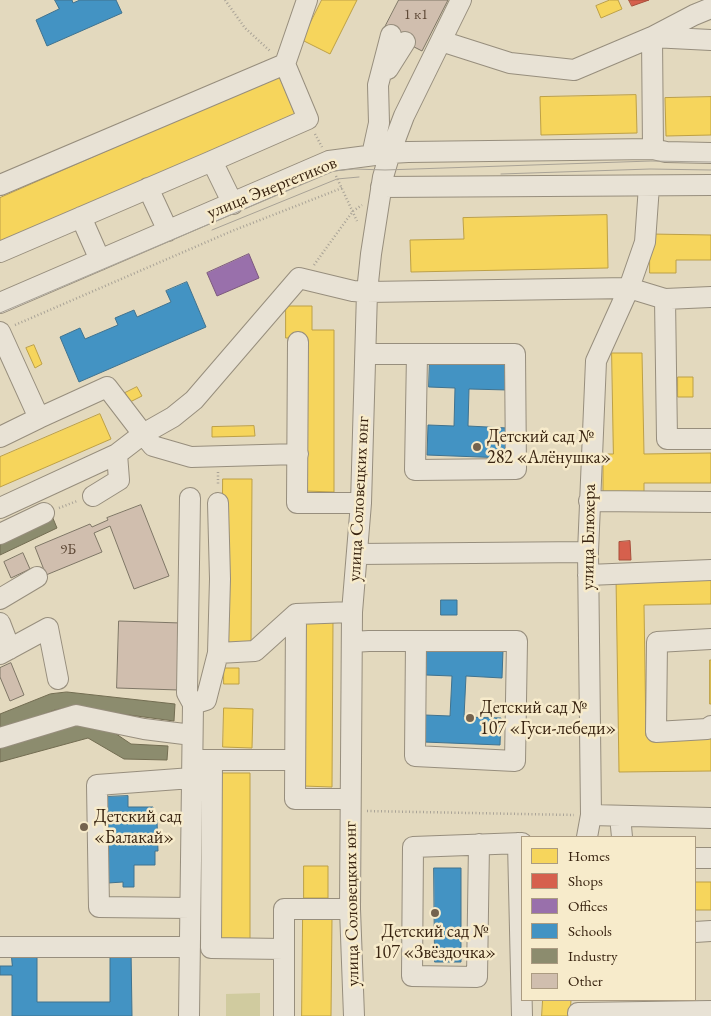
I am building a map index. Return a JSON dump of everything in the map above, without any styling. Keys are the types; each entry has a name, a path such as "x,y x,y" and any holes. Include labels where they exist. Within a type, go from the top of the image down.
{"street":[{"path":"0,252 308,119 285,64 307,0"},
{"name":"улица Соловецких юнг","path":"354,1016 350,909 352,612 361,503 367,292 370,254 382,187 381,154 404,116 461,0"},
{"path":"441,40 510,62 574,70 652,37 711,8"},
{"path":"652,37 711,40"},
{"path":"652,37 653,149"},
{"path":"381,154 378,123 378,85 398,38"},
{"path":"0,185 285,64"},
{"name":"улица Энергетиков","path":"0,303 329,161 381,154 653,149 666,152 711,152"},
{"path":"212,160 233,204"},
{"path":"382,187 711,185"},
{"name":"улица Блюхера","path":"586,836 591,815 588,552 596,361 629,288 645,242 649,186"},
{"path":"148,188 168,231"},
{"path":"81,216 100,260"},
{"path":"0,508 117,454 143,434 172,417 194,400 299,278 353,291 367,292 629,288 665,299 711,297"},
{"path":"665,299 667,439 711,439"},
{"path":"4,330 39,418"},
{"path":"298,342 297,503 361,503"},
{"path":"366,354 417,354 515,354 516,469 416,470 417,354"},
{"path":"0,437 107,387 153,446 191,457 298,454"},
{"path":"92,496 119,480 117,454"},
{"path":"190,498 188,693 193,704 192,735 199,766 211,948 284,948"},
{"path":"589,501 711,502"},
{"path":"193,704 206,700 218,653 220,579 218,503"},
{"path":"0,534 44,513"},
{"path":"357,554 588,552"},
{"path":"588,575 711,570"},
{"path":"0,599 37,577"},
{"path":"218,653 255,651 296,614 352,612"},
{"path":"296,614 295,799 350,805"},
{"path":"0,623 5,652 48,628 58,678"},
{"path":"711,639 657,642 656,732 707,729 711,726"},
{"path":"352,642 416,641 517,641 515,760 415,756 416,641"},
{"path":"0,738 76,715 144,729 192,735"},
{"path":"190,908 99,907 97,785 199,766 295,760"},
{"path":"189,1016 190,908 199,766"},
{"path":"591,815 711,818"},
{"path":"620,816 622,836"},
{"path":"479,844 477,977 412,976 413,847 479,844 520,843 521,930"},
{"path":"696,858 711,858"},
{"path":"284,1016 284,909 350,909"},
{"path":"696,932 711,931"},
{"path":"0,947 190,947"},
{"path":"522,1001 522,1016"},
{"path":"578,1010 711,1010"}],"path":[{"path":"225,0 245,28 285,64"},
{"path":"311,126 358,219 357,228"},
{"path":"4,330 223,235 342,188"},
{"path":"218,456 218,503"},
{"path":"44,513 92,496"},
{"path":"350,805 591,815"}],"shaded area":[{"path":"260,993 260,1016 226,1016 226,994"}],"building: Homes":[{"path":"322,0 357,0 330,54 302,40"},
{"path":"610,0 618,0 622,9 601,18 596,6"},
{"path":"279,76 295,114 0,243 0,198"},
{"path":"636,95 637,133 541,135 540,97"},
{"path":"711,97 711,135 666,136 665,98"},
{"path":"607,215 608,268 411,272 410,240 464,239 463,218"},
{"path":"650,234 711,235 711,260 676,260 676,273 650,273"},
{"path":"286,306 312,306 312,330 334,330 334,492 304,491 305,338 286,338"},
{"path":"34,345 42,364 35,368 26,348"},
{"path":"612,353 642,353 644,454 711,453 711,483 644,483 644,498 603,499 603,454 613,454"},
{"path":"678,377 693,377 693,397 678,397"},
{"path":"137,387 142,396 130,402 125,393"},
{"path":"100,414 111,439 0,487 0,457"},
{"path":"254,426 255,436 212,437 212,427"},
{"path":"223,479 252,479 251,645 222,645"},
{"path":"711,576 711,604 644,605 646,736 711,735 711,771 619,772 616,577"},
{"path":"304,620 333,621 332,787 303,786"},
{"path":"711,660 711,704 710,704"},
{"path":"224,668 239,668 239,684 224,684"},
{"path":"224,708 253,709 252,748 223,747"},
{"path":"222,773 250,773 250,939 221,939"},
{"path":"304,866 328,866 328,898 304,898"},
{"path":"696,882 711,882 711,910 696,910"},
{"path":"303,917 332,918 331,1016 302,1016"},
{"path":"543,1001 571,1001 570,1016 542,1016"}],"building: Shops":[{"path":"629,0 649,0 632,6"},
{"path":"630,541 631,560 619,560 619,542"}],"building: Offices":[{"path":"249,254 259,278 217,296 207,273"}],"building: Schools":[{"path":"55,0 72,0 73,3 80,0 116,0 122,13 47,46 36,20 59,9"},
{"path":"187,282 206,327 79,382 60,337 80,328 85,339 118,325 115,318 134,310 137,317 171,302 166,291"},
{"path":"430,357 509,359 508,390 469,389 468,426 507,428 506,458 427,455 428,425 454,426 455,388 429,387"},
{"path":"441,600 457,600 457,615 441,615"},
{"path":"427,647 503,650 502,678 466,676 464,717 501,718 500,745 424,742 425,715 450,716 452,676 426,675"},
{"path":"128,796 128,807 153,807 154,820 157,820 158,851 155,851 155,865 134,865 134,887 123,887 123,882 108,883 104,797"},
{"path":"434,868 461,868 461,962 435,962"},
{"path":"11,947 37,947 37,1002 110,1002 110,950 131,949 132,1016 12,1016 12,975 0,975 0,966 12,966"}],"building: Industry":[{"path":"52,516 57,528 0,555 0,541"},
{"path":"67,692 175,704 174,721 69,707 55,710 0,730 0,714 50,694"},
{"path":"84,720 100,723 131,744 168,746 167,760 124,759 88,738 0,762 0,745"}],"building: Other":[{"path":"399,0 448,0 422,51 383,31"},
{"path":"141,505 169,576 134,589 110,526 94,533 102,552 46,575 35,547 90,524 92,527 108,520 107,518"},
{"path":"23,553 30,569 11,578 4,562"},
{"path":"119,621 181,623 179,690 117,688"},
{"path":"11,663 24,695 10,701 0,677 0,668"}],"tram line":[{"path":"0,313 334,171 651,161 711,162"},
{"path":"501,174 650,169 711,170"},
{"path":"212,230 337,179 359,177"}],"place":[{"name":"Детский сад № 282 «Алёнушка»","path":"477,447"},
{"name":"Детский сад № 107 «Гуси-лебеди»","path":"470,718"},
{"name":"Детский сад «Балакай»","path":"84,827"},
{"name":"Детский сад № 107 «Звёздочка»","path":"435,913"}]}
